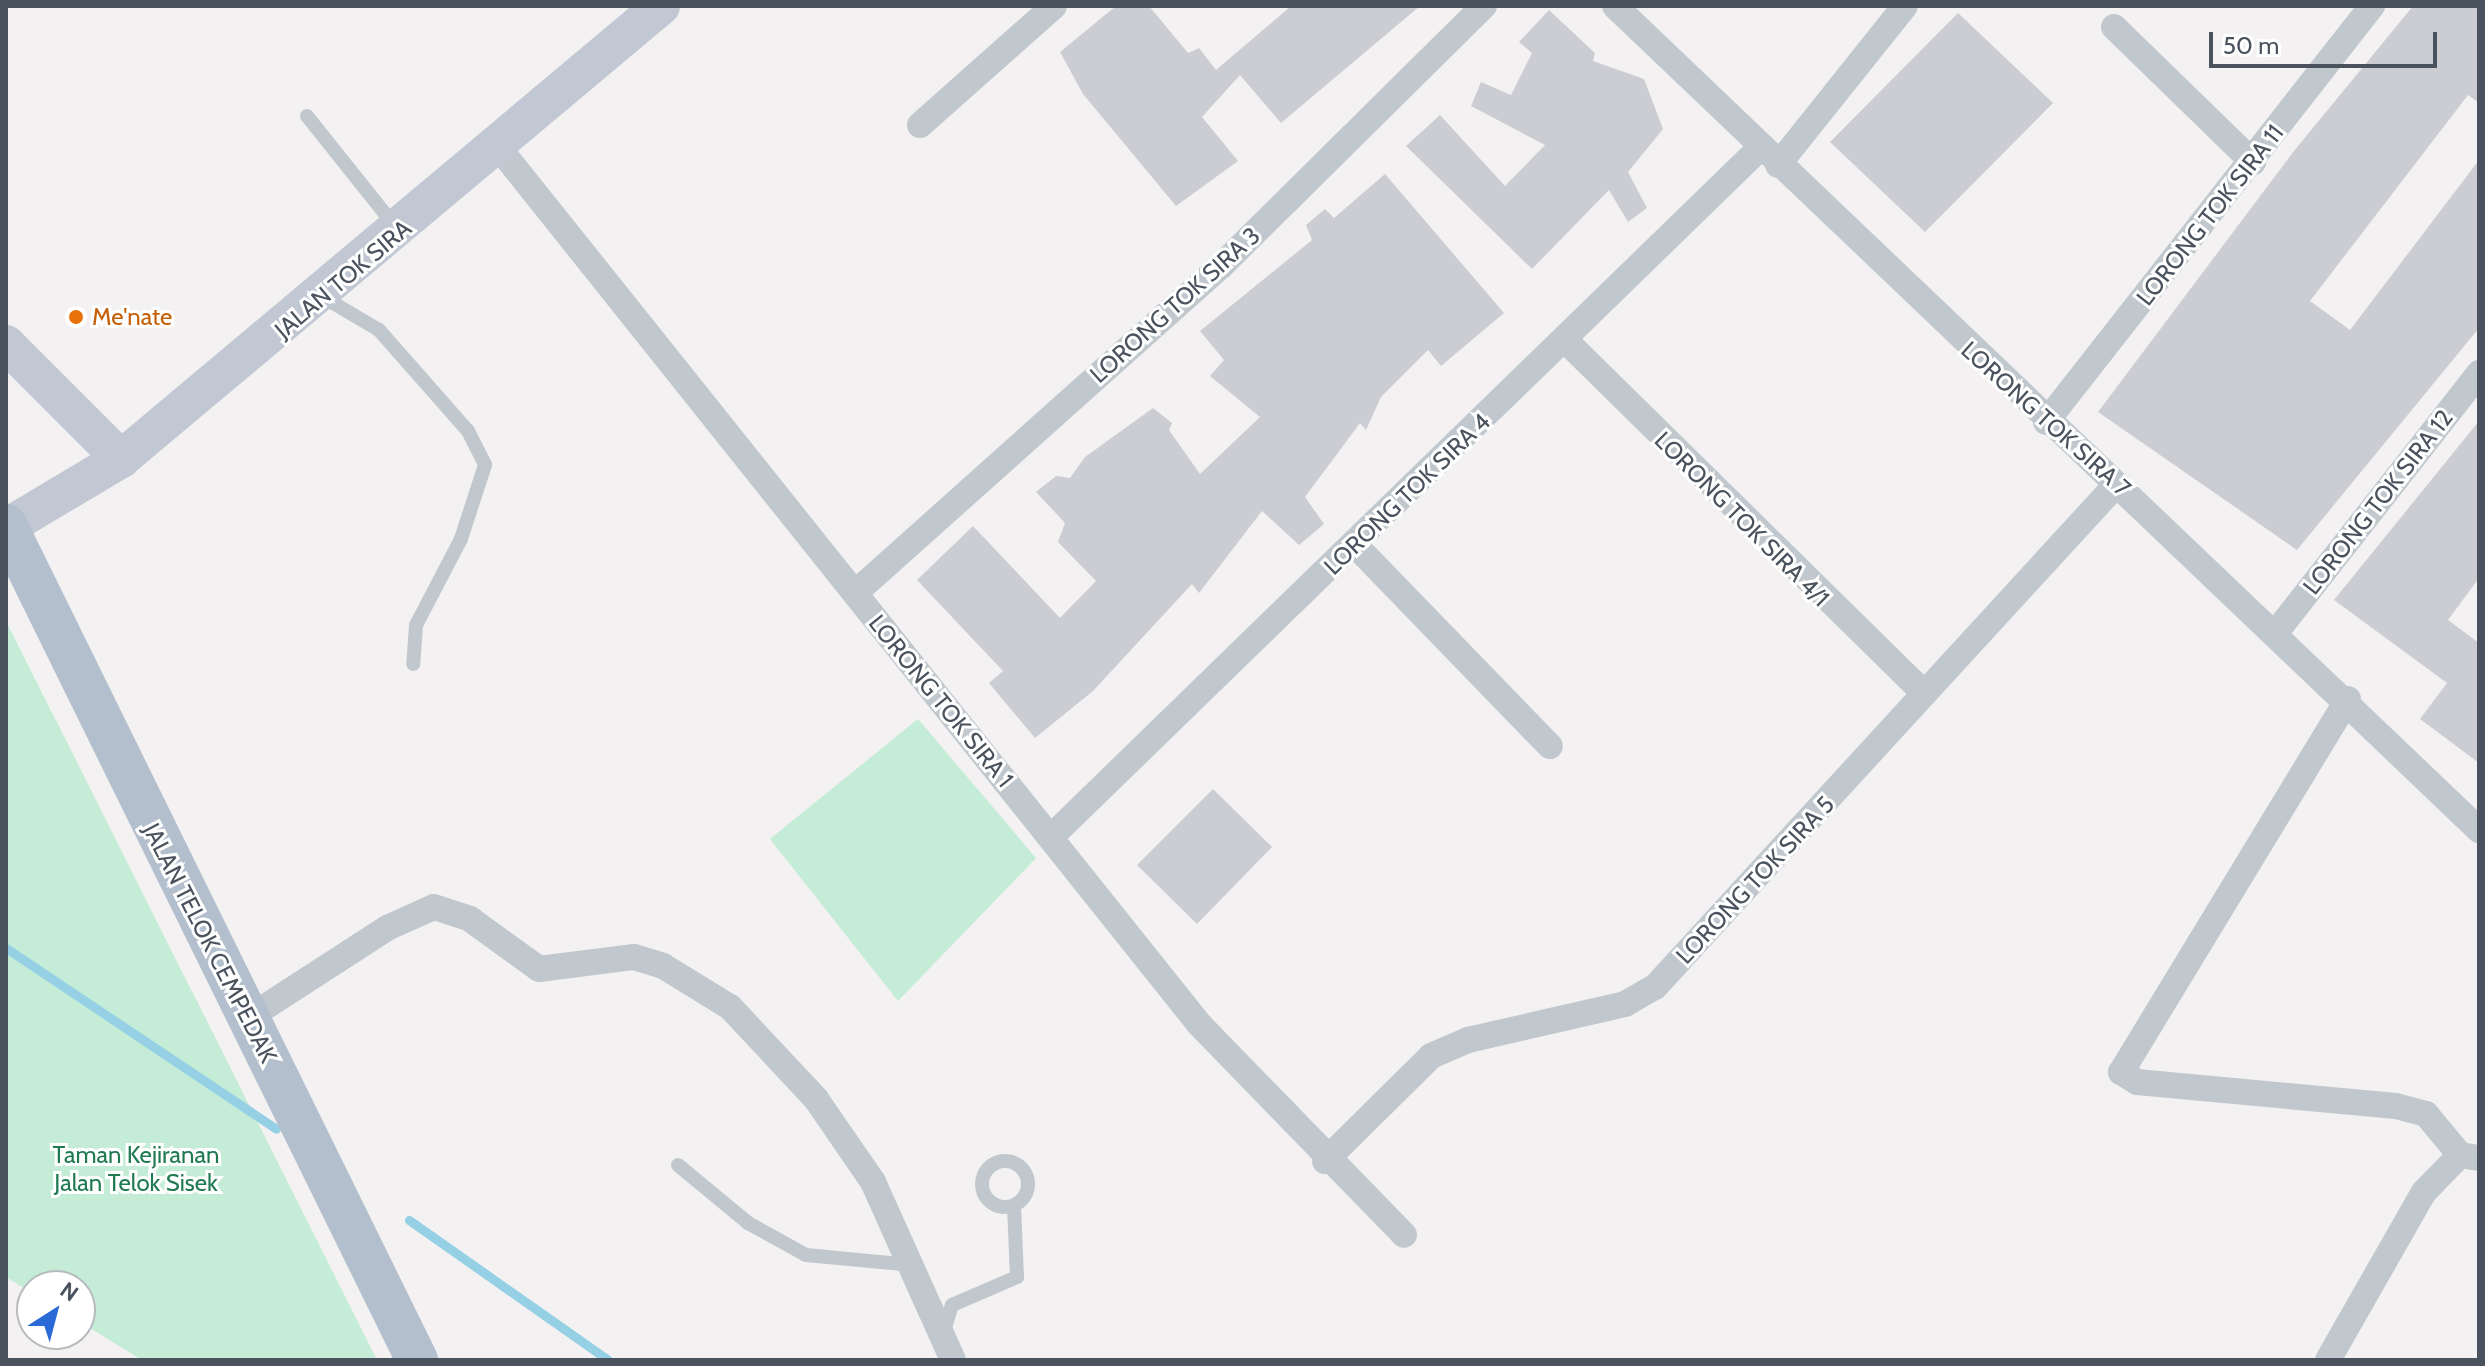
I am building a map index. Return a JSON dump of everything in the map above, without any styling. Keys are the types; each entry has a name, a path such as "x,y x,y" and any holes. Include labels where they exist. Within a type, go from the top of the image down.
{"main road":[{"name":"JALAN TELOK CEMPEDAK","path":"6,526 417,1360"}],"street":[{"path":"920,125 1054,6"},
{"name":"LORONG TOK SIRA 3","path":"855,593 1221,266 1484,6"},
{"name":"LORONG TOK SIRA 7","path":"1615,6 2114,487 2158,518 2277,631 2479,830"},
{"name":"LORONG TOK SIRA 4","path":"1051,837 1565,340 1769,157 1905,6"},
{"name":"LORONG TOK SIRA 11","path":"2046,422 2253,162 2372,6"},
{"name":"JALAN TOK SIRA","path":"6,526 121,459 400,232 656,7"},
{"path":"2114,27 2253,162"},
{"name":"LORONG TOK SIRA 1","path":"499,148 1199,1024 1325,1161 1404,1235"},
{"name":"LORONG TOK SIRA 4/1","path":"1565,340 1924,693"},
{"path":"6,344 121,459"},
{"name":"LORONG TOK SIRA 12","path":"2277,631 2479,373"},
{"name":"LORONG TOK SIRA 5","path":"1325,1161 1431,1056 1468,1040 1625,1004 1655,987 2114,487"},
{"path":"1355,545 1550,746"},
{"path":"2328,1360 2409,1216 2470,1156 2435,1120 2396,1106 2137,1082 2121,1072 2348,699"},
{"path":"248,1018 387,928 434,907 470,919 539,969 634,957 730,1007 846,1141 911,1265 953,1360"}],"lane":[{"path":"307,116 400,232"},
{"path":"323,297 379,330 468,431 485,465 466,527 416,625 413,664"},
{"path":"678,1165 748,1223 806,1255 911,1265"},
{"path":"944,1335 952,1305 1017,1277 1014,1206"}],"green space":[{"name":"Taman Kejiranan Jalan Telok Sisek","path":"6,621 377,1360 142,1360 96,1332 96,1270 16,1270 16,1283 6,1277"},
{"path":"918,719 1036,858 898,1001 770,839"}],"building":[{"path":"1116,6 1149,6 1188,53 1199,48 1216,70 1291,6 1420,6 1281,123 1240,75 1202,117 1238,161 1176,206 1083,94 1060,52"},
{"path":"2413,6 2479,6 2479,103 2468,95 2310,301 2350,330 2479,160 2479,328 2297,550 2098,412 2294,151"},
{"path":"1549,10 1595,53 1593,61 1644,79 1663,129 1628,172 1647,208 1628,222 1609,190 1532,269 1406,146 1440,115 1505,186 1545,145 1471,106 1481,82 1511,95 1532,53 1519,42"},
{"path":"1958,13 2053,103 1925,232 1830,142"},
{"path":"1385,174 1504,313 1441,366 1428,350 1381,397 1366,430 1360,423 1305,497 1324,524 1299,545 1262,511 1199,593 1192,584 1093,691 1035,738 989,683 1003,671 917,580 973,526 1060,618 1096,581 1058,542 1065,523 1036,492 1056,476 1070,478 1085,457 1153,408 1172,423 1169,430 1200,474 1260,417 1210,376 1224,360 1200,331 1312,240 1306,225 1325,209 1334,218"},
{"path":"2479,421 2479,578 2448,620 2479,643 2479,763 2420,719 2447,683 2334,600"},
{"path":"1213,789 1272,847 1197,924 1137,865"}],"waterway":[{"path":"6,948 276,1129"},
{"path":"409,1220 608,1360"}],"place":[{"name":"Me'nate","path":"76,317"}]}
